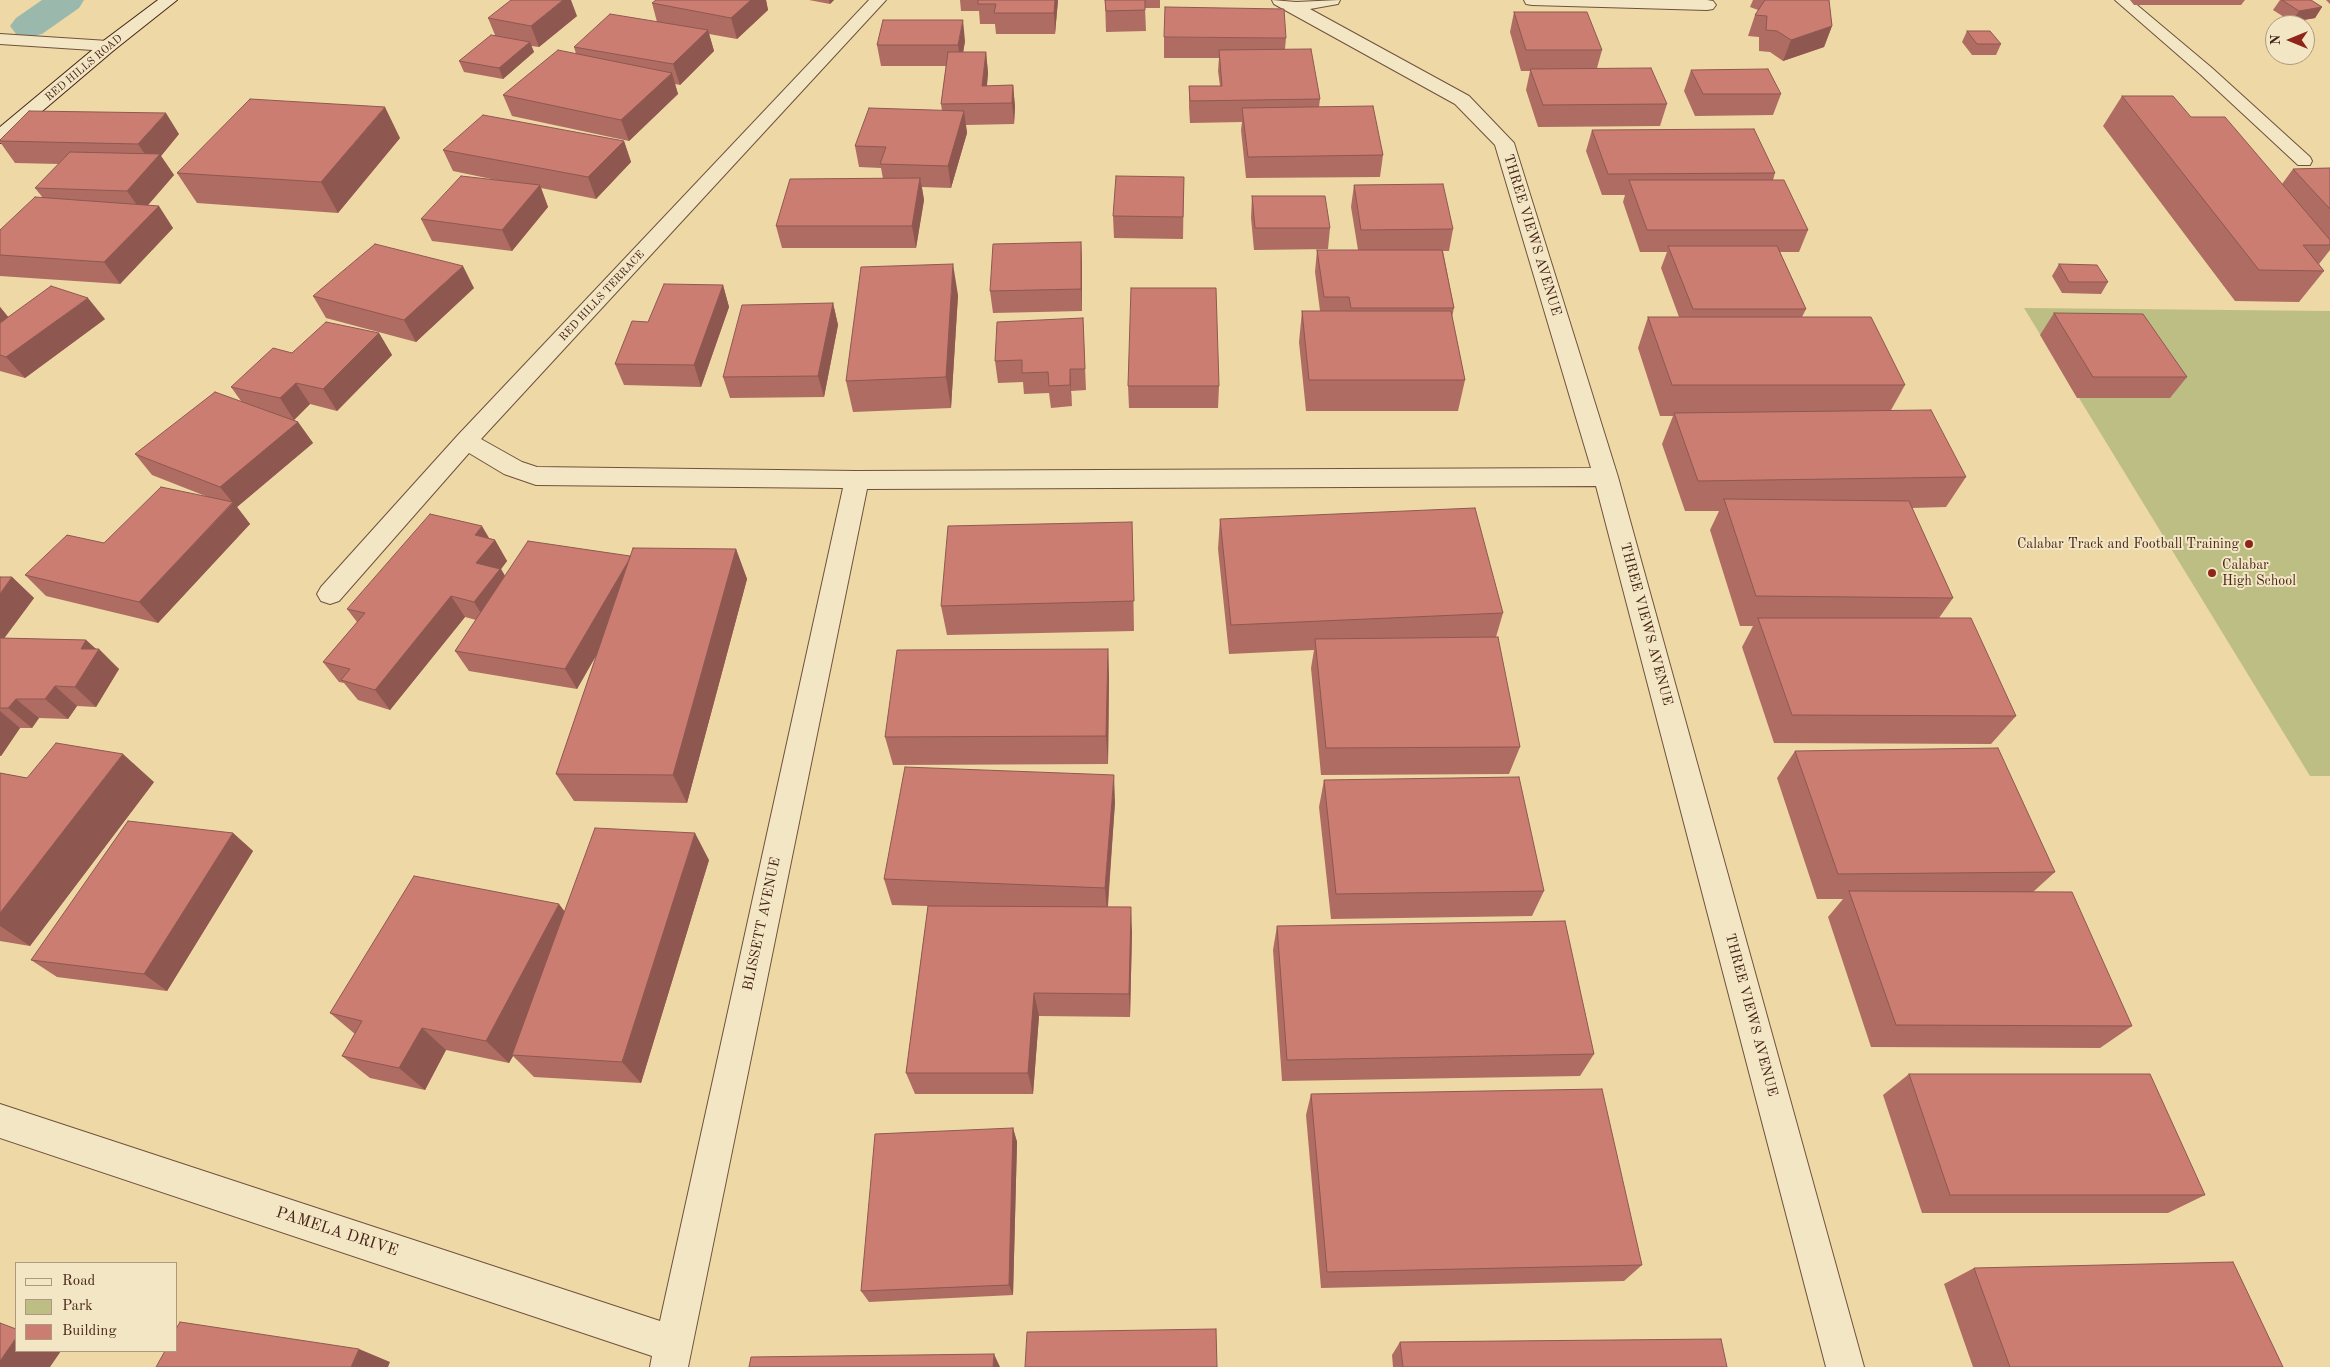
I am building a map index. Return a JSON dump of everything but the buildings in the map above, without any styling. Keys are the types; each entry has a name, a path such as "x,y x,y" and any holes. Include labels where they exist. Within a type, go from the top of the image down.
{"street":[{"name":"RED HILLS ROAD","path":"0,137 108,46 169,0"},
{"name":"RED HILLS TERRACE","path":"330,594 466,441 878,0"},
{"path":"1288,4 1332,0"},
{"path":"1532,0 1707,5"},
{"name":"THREE VIEWS AVENUE","path":"1288,4 1462,100 1504,143 1606,477 1846,1367"},
{"path":"0,39 108,46"},
{"path":"466,441 513,468 536,476 856,480 1606,477"},
{"name":"BLISSETT AVENUE","path":"671,1356 856,480"},
{"name":"PAMELA DRIVE","path":"0,1121 671,1356"}],"lane":[{"path":"2122,0 2206,71 2304,161"}],"green space":[{"name":"Calabar Track and Football Training","path":"2024,308 2330,311 2330,776 2310,776"}],"waterway":[{"path":"29,26 66,0"}],"place":[{"name":"Calabar Track and Football Training","path":"2249,544"},
{"name":"Calabar High School","path":"2212,573"}]}
